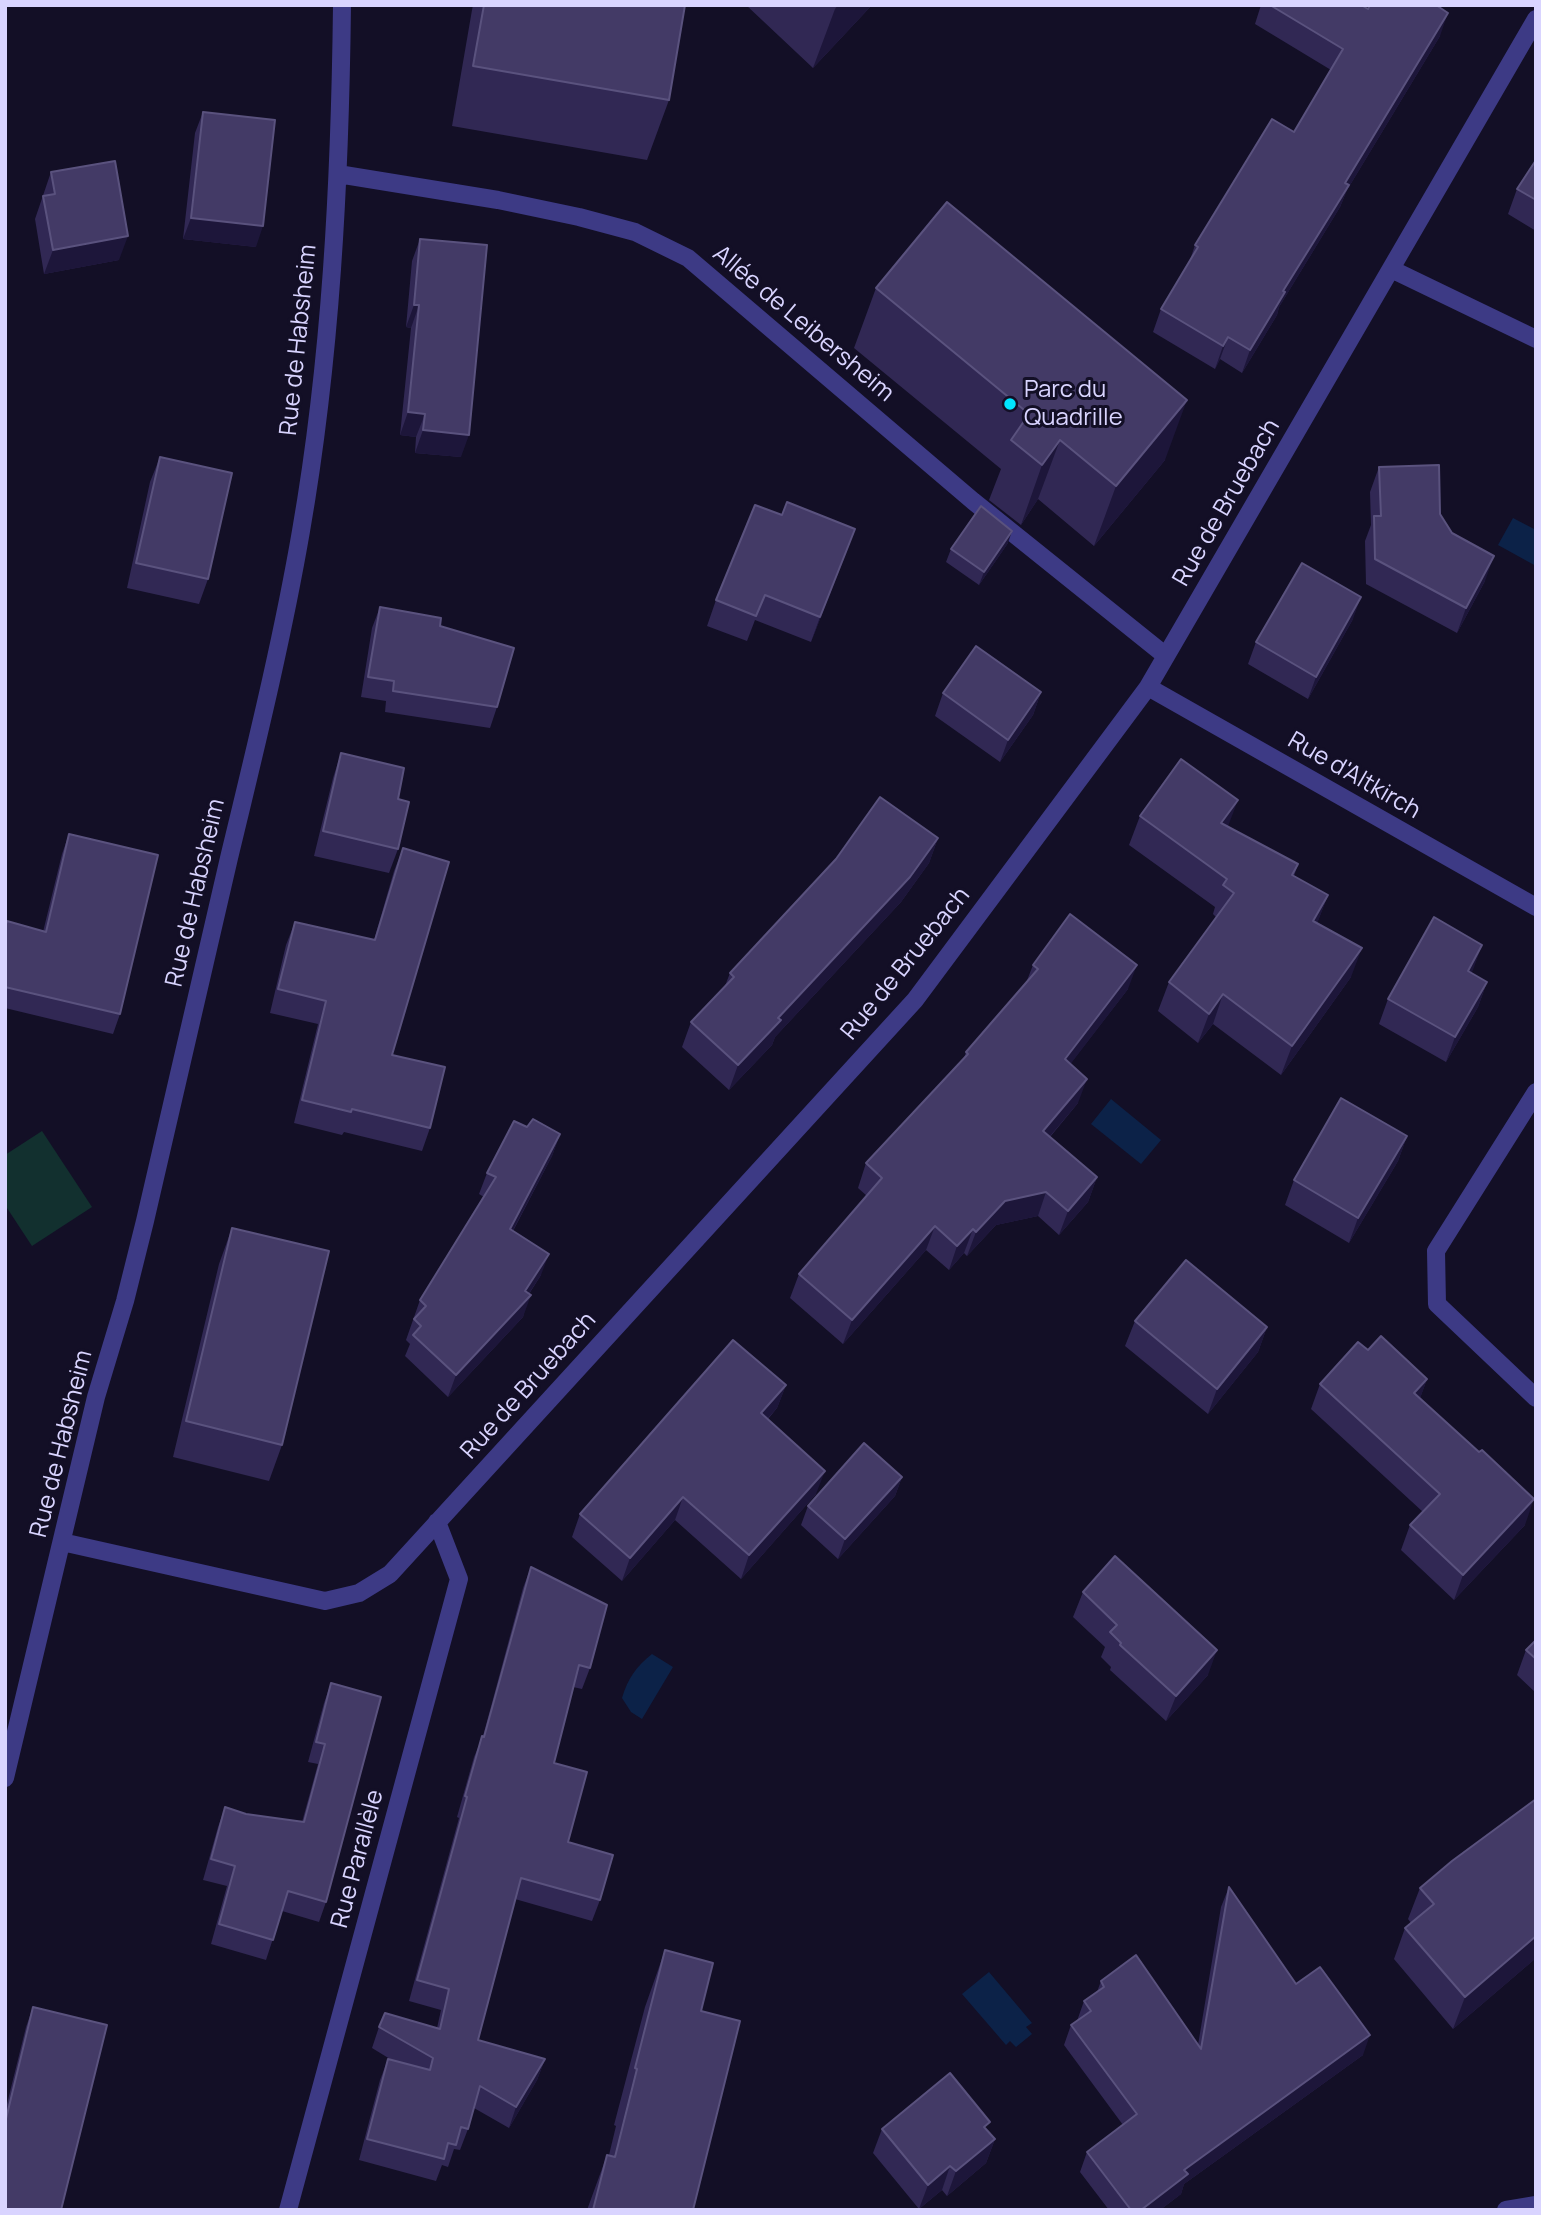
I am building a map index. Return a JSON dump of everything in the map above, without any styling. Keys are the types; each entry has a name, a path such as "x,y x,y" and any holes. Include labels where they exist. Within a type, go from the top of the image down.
{"street":[{"name":"Rue de Habsheim","path":"5,1778 96,1397 142,1235 266,702 301,531 318,414 335,232 341,121 342,5"},
{"name":"Rue de Bruebach","path":"62,1542 325,1601 359,1593 390,1574 915,1000 1148,687 1536,19"},
{"name":"Allée de Leibersheim","path":"338,174 498,200 579,217 635,232 688,258 973,501 1166,656"},
{"path":"1391,269 1536,339"},
{"name":"Rue d'Altkirch","path":"1148,687 1536,907"},
{"path":"1536,1092 1436,1251 1437,1304 1536,1398"},
{"name":"Rue Parallèle","path":"288,2210 459,1579 437,1522"},
{"path":"1506,2210 1536,2205"}],"green space":[{"path":"42,1131 92,1207 32,1246 5,1205 5,1155"}],"water":[{"path":"1513,518 1536,530 1536,566 1498,545"},
{"path":"1111,1099 1161,1140 1141,1164 1091,1124"},
{"path":"652,1654 673,1667 642,1719 631,1712 622,1698 633,1673"},
{"path":"989,1972 1032,2023 1026,2027 1032,2034 1016,2047 1010,2041 1006,2045 962,1994"}],"building":[{"path":"484,5 685,5 669,100 473,66"},
{"path":"1270,5 1361,5 1368,9 1370,5 1436,5 1448,13 1345,183 1349,185 1250,350 1228,337 1223,346 1161,309 1198,247 1195,245 1272,119 1294,132 1343,49"},
{"path":"203,112 275,120 263,226 191,218"},
{"path":"1536,160 1536,200 1517,189"},
{"path":"115,161 128,236 53,250 43,196 55,194 51,172"},
{"path":"947,202 1187,400 1116,486 1060,440 1042,465 1011,440 1029,414 876,288"},
{"path":"420,239 487,245 469,435 423,430 425,414 408,412 419,305 414,305"},
{"path":"160,457 232,473 208,579 136,563"},
{"path":"1439,465 1440,514 1452,533 1494,556 1466,608 1375,559 1374,516 1381,516 1379,467"},
{"path":"787,502 855,529 820,617 765,595 756,616 716,600 755,505 782,515"},
{"path":"981,506 1012,531 984,572 951,549"},
{"path":"1302,563 1361,597 1316,677 1256,642"},
{"path":"380,607 441,618 440,626 514,648 497,707 393,691 394,681 368,677"},
{"path":"976,646 1041,692 1008,740 943,693"},
{"path":"341,753 404,768 398,799 409,802 398,849 323,831"},
{"path":"1181,759 1238,800 1221,823 1298,864 1292,875 1328,895 1313,921 1362,948 1292,1046 1223,994 1209,1014 1169,982 1234,893 1223,885 1227,879 1140,816"},
{"path":"880,797 938,838 910,877 778,1018 781,1020 738,1065 691,1022 734,977 730,973 836,859"},
{"path":"69,834 158,855 120,1014 5,987 7,921 46,932"},
{"path":"403,848 449,862 392,1055 445,1067 430,1128 302,1100 326,1001 278,989 295,922 375,940"},
{"path":"1070,914 1137,965 1065,1059 1087,1079 1043,1131 1097,1177 1068,1211 1046,1192 1005,1201 976,1232 973,1229 957,1246 935,1226 852,1320 799,1274 882,1178 866,1163 968,1054 966,1052 1038,969 1033,965"},
{"path":"1434,917 1482,945 1468,971 1487,982 1455,1037 1388,999"},
{"path":"1341,1098 1407,1136 1358,1218 1294,1180"},
{"path":"533,1119 560,1134 510,1229 549,1254 525,1291 531,1295 456,1375 413,1335 421,1326 414,1319 426,1306 420,1300 496,1177 487,1173 514,1121 527,1127"},
{"path":"232,1228 329,1251 282,1445 186,1421"},
{"path":"1186,1260 1267,1327 1217,1389 1135,1321"},
{"path":"1381,1336 1427,1379 1414,1393 1479,1452 1482,1450 1534,1499 1463,1575 1410,1525 1440,1494 1320,1384 1358,1342 1368,1350"},
{"path":"733,1340 786,1385 761,1413 825,1471 749,1555 683,1497 630,1558 580,1514"},
{"path":"864,1443 902,1477 845,1539 808,1506"},
{"path":"1115,1556 1217,1650 1176,1696 1120,1645 1110,1632 1117,1625 1083,1592"},
{"path":"531,1567 607,1605 590,1668 579,1665 554,1763 587,1772 568,1842 613,1855 600,1900 521,1878 478,2040 545,2059 516,2107 480,2086 468,2129 461,2127 456,2145 448,2143 444,2159 367,2139 388,2059 430,2070 433,2058 379,2027 385,2013 440,2029 449,1989 417,1980 467,1797 465,1796"},
{"path":"1536,1640 1536,1659 1526,1650"},
{"path":"331,1683 381,1697 326,1902 288,1891 273,1940 219,1924 235,1866 211,1859 225,1807 246,1814 304,1822 325,1744 316,1742"},
{"path":"1536,1799 1536,1936 1465,1997 1405,1928 1434,1904 1420,1888"},
{"path":"1229,1887 1296,1984 1320,1967 1370,2035 1184,2170 1188,2174 1141,2210 1131,2210 1087,2152 1137,2114 1071,2025 1091,2011 1084,2001 1104,1987 1101,1981 1136,1955 1201,2049"},
{"path":"665,1950 713,1963 701,2011 740,2021 693,2210 593,2210 607,2155 615,2157"},
{"path":"33,2007 107,2025 61,2210 5,2210 5,2123"},
{"path":"950,2073 990,2122 984,2127 995,2139 956,2171 950,2166 928,2185 882,2129"}],"place":[{"name":"Parc du Quadrille","path":"1010,404"}]}
